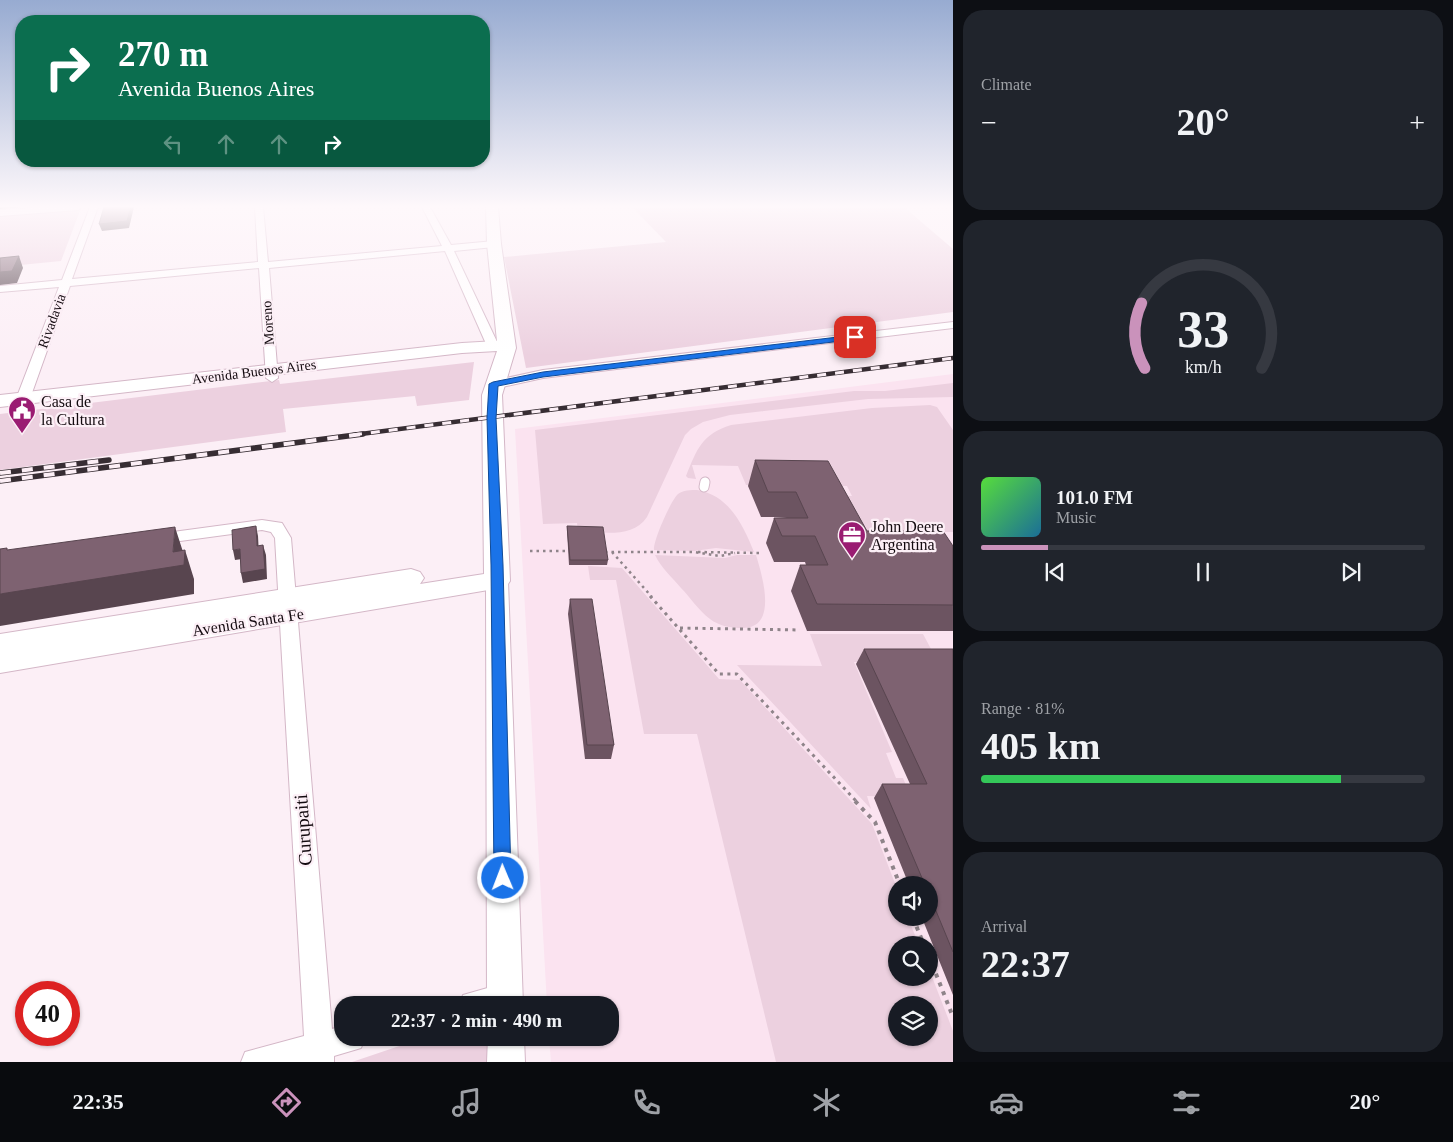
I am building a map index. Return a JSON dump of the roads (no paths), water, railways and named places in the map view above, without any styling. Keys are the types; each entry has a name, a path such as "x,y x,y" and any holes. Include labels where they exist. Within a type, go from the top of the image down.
{"main road":[{"path":"495,257 501,350 500,374 493,384 491,418 497,573"},
{"name":"Avenida Buenos Aires","path":"0,410 22,403 501,350"},
{"name":"Avenida Buenos Aires","path":"0,401 22,403"},
{"name":"Avenida Santa Fe","path":"0,662 287,607 497,573"},
{"name":"Avenida Santa Fe","path":"0,644 287,607"}],"street":[{"name":"Rivadavia","path":"22,403 76,257"},
{"name":"Moreno","path":"263,257 272,374"},
{"path":"0,290 355,257"},
{"path":"452,257 501,350"},
{"name":"Avenida Buenos Aires","path":"493,384 543,374 953,325"},
{"name":"Avenida Buenos Aires","path":"501,350 513,372 543,374"},
{"name":"Curupaiti","path":"146,541 262,524 276,527 283,538 319,1054"},
{"path":"497,573 505,996"},
{"path":"255,1062 319,1054 334,1046"},
{"path":"506,1046 506,1062"}],"railway":[{"path":"353,435 953,358"},
{"path":"0,481 363,434"},
{"path":"0,473 109,460"}],"place":[{"name":"Casa de la Cultura","path":"22,434"},
{"name":"John Deere Argentina","path":"852,559"}]}
